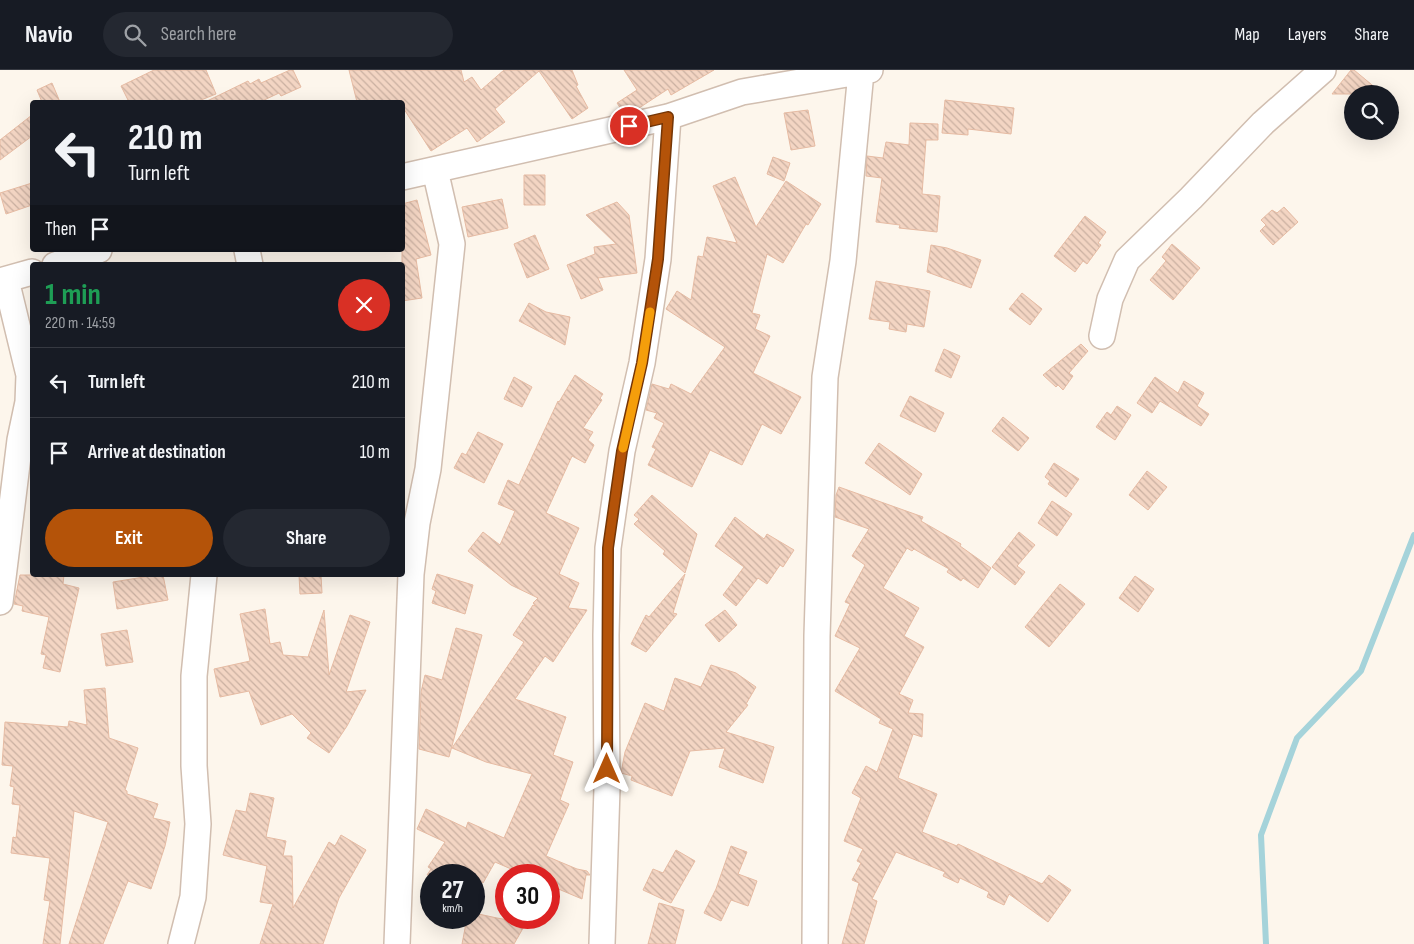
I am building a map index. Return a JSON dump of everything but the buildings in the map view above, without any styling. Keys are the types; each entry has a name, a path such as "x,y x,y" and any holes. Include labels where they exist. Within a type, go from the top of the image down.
{"street":[{"path":"1102,336 1110,299 1127,260 1191,198 1263,123 1323,70"},
{"path":"405,176 668,117 742,92 865,71 844,261 825,377 817,636 816,944"},
{"path":"602,944 607,788 606,635 608,548 622,451 642,363 658,259 668,117"},
{"path":"397,944 411,574 417,523 428,468 452,244 436,170"},
{"path":"64,262 93,252"},
{"path":"0,602 20,440 28,402 29,375 3,281 30,273"},
{"path":"181,944 194,897 198,824 194,766 194,676 204,577"}],"waterway":[{"path":"1266,944 1261,835 1297,738 1361,671 1414,535"}],"slow traffic":[{"path":"623,448 642,363 650,312"}],"route":[{"path":"607,769 606,635 608,548 622,451 642,363 658,259 668,117 629,126"}]}
